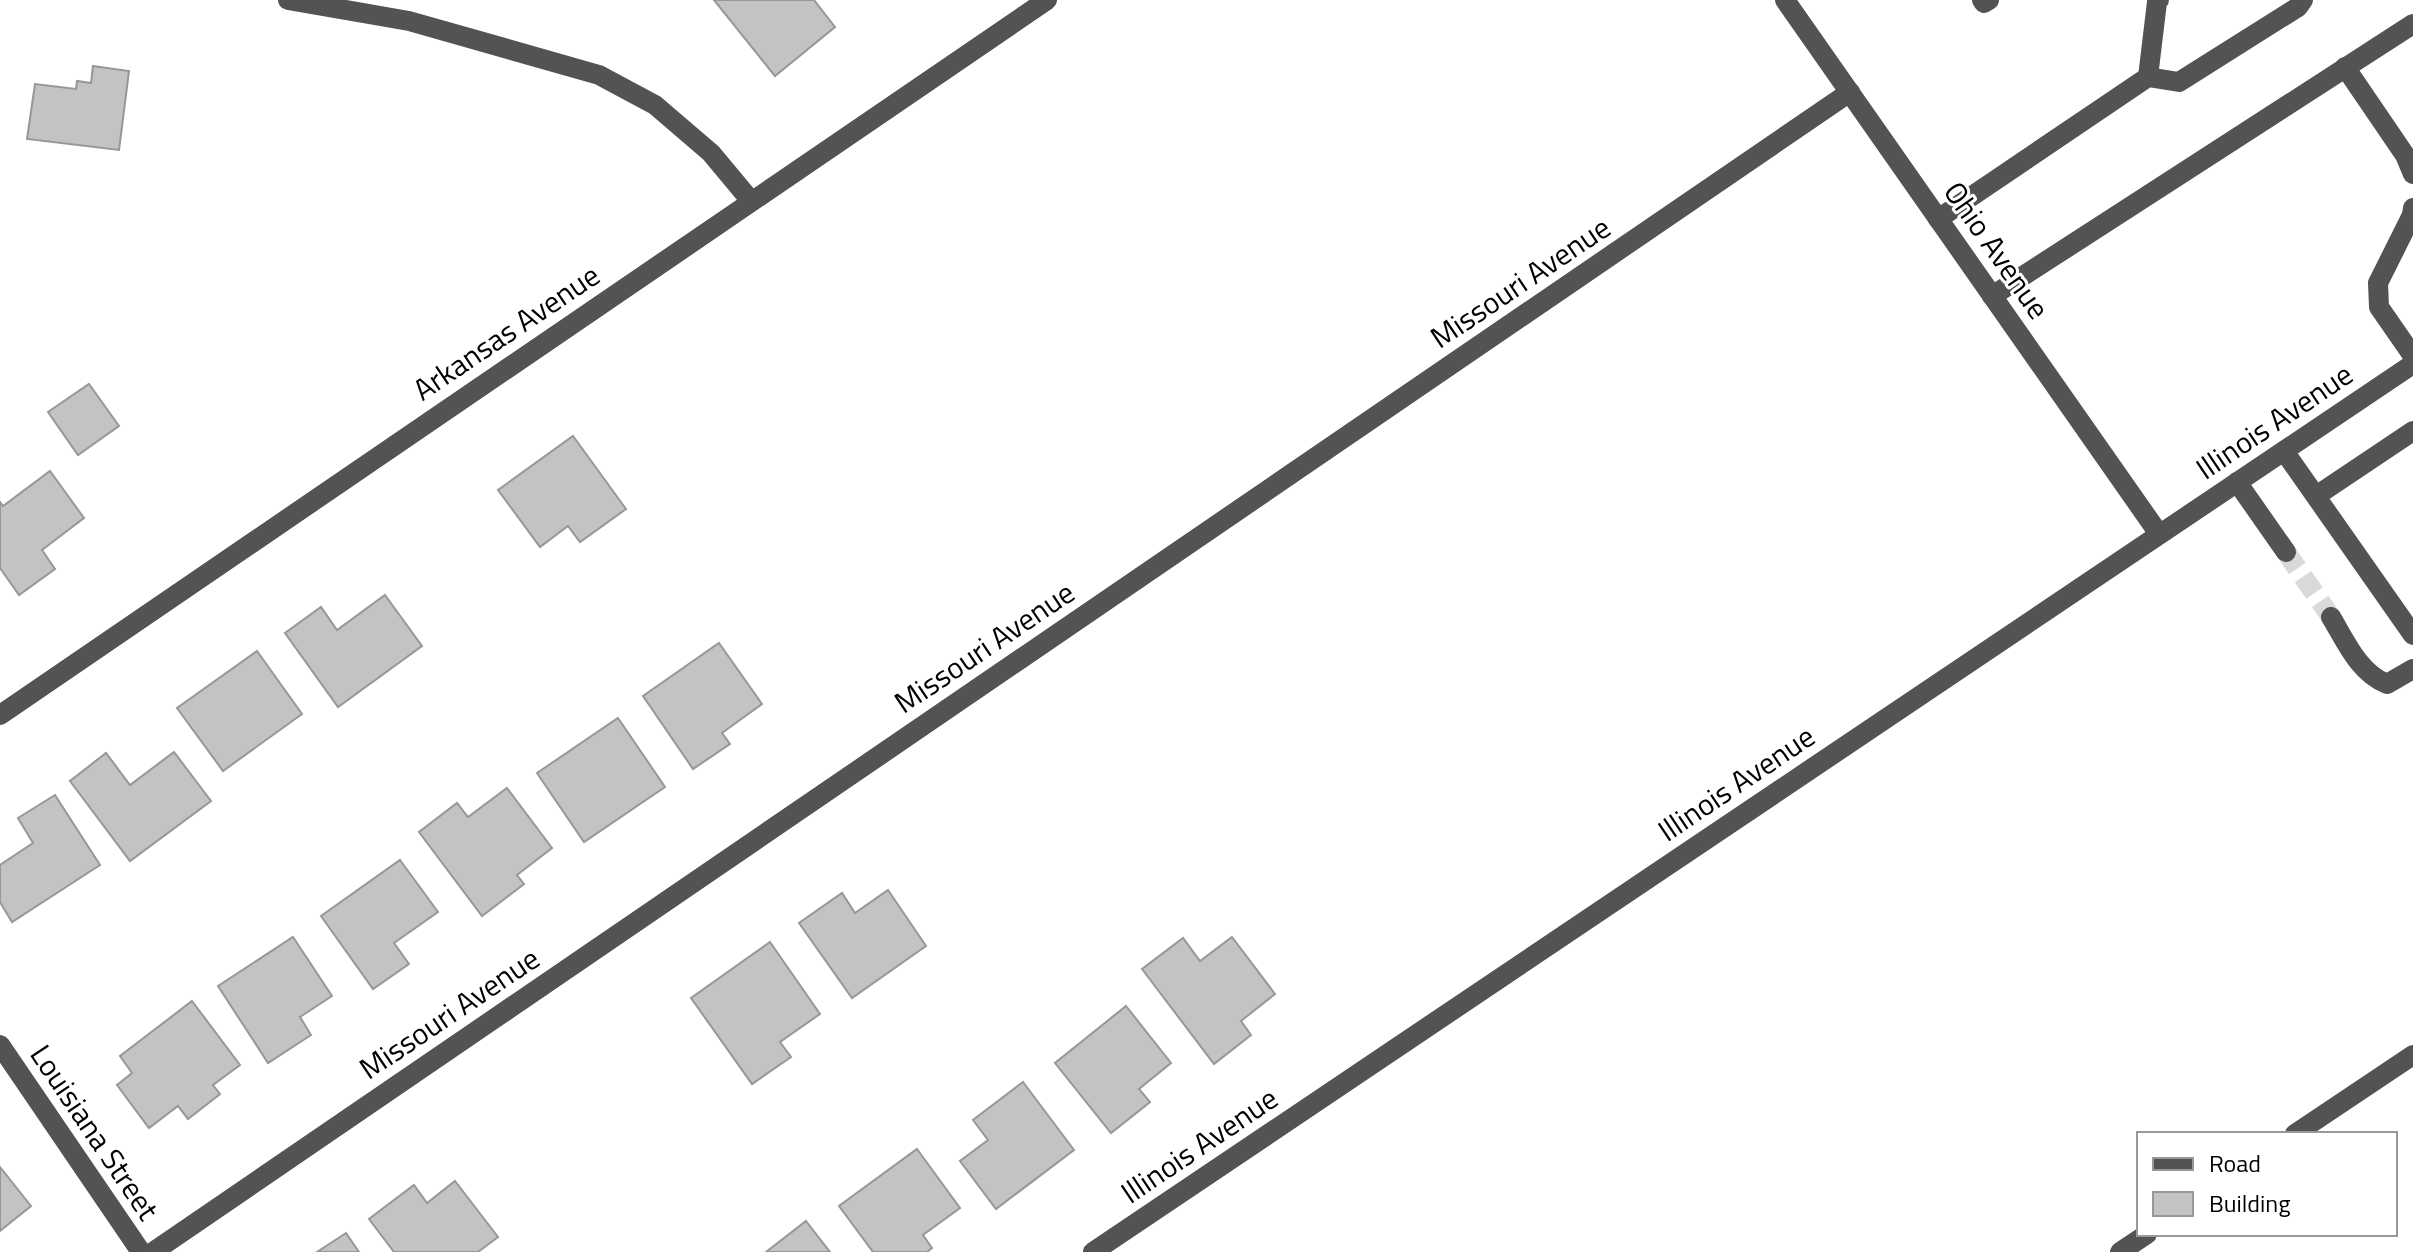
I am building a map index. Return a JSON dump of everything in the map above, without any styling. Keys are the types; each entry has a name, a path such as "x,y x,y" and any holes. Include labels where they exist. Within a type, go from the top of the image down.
{"street":[{"path":"288,0 409,21 599,75 655,105 711,153 751,201"},
{"name":"Arkansas Avenue","path":"0,715 1047,0"},
{"path":"1982,0 1984,3 1989,0"},
{"path":"2148,77 2159,0"},
{"path":"1938,219 2148,77 2179,82 2298,7 2303,0"},
{"name":"Ohio Avenue","path":"1791,2 1850,92 2159,534"},
{"path":"1992,296 2413,24"},
{"path":"2345,67 2405,155 2413,174"},
{"name":"Missouri Avenue","path":"153,1252 1850,92"},
{"path":"2413,208 2378,283 2379,307 2413,356"},
{"name":"Illinois Avenue","path":"1093,1252 2413,364"},
{"path":"2316,496 2413,431"},
{"path":"2284,451 2413,635"},
{"path":"2237,482 2286,552"},
{"path":"2331,617 2359,663 2372,678 2387,684 2413,669"},
{"name":"Louisiana Street","path":"0,1045 141,1252"},
{"path":"2298,1132 2413,1055"},
{"path":"2120,1252 2144,1236"}],"building":[{"path":"714,0 814,0 835,27 775,76"},
{"path":"93,66 129,71 119,150 27,139 35,84 76,89 77,81 91,83"},
{"path":"89,384 119,426 78,455 48,412"},
{"path":"573,436 626,509 580,542 568,526 540,547 498,490"},
{"path":"50,471 84,518 42,550 55,569 19,595 0,568 0,502 3,506"},
{"path":"385,595 422,646 338,707 285,633 321,607 337,630"},
{"path":"719,643 762,704 722,733 730,744 693,769 643,696"},
{"path":"257,651 302,714 223,771 177,708"},
{"path":"618,718 665,787 584,842 537,773"},
{"path":"174,752 211,801 130,861 70,781 106,753 130,785"},
{"path":"507,788 552,848 517,875 524,884 482,916 419,832 457,803 468,817"},
{"path":"55,795 100,865 12,922 0,902 0,865 33,843 18,818"},
{"path":"400,860 438,912 394,943 409,964 373,989 321,916"},
{"path":"888,890 926,946 852,998 799,923 842,893 855,913"},
{"path":"293,937 332,996 300,1017 311,1035 268,1063 218,986"},
{"path":"1232,937 1275,994 1241,1021 1251,1035 1214,1064 1142,969 1183,938 1200,961"},
{"path":"770,942 820,1014 780,1042 791,1057 752,1084 691,998"},
{"path":"192,1001 240,1065 213,1085 220,1094 188,1119 178,1106 149,1128 117,1085 132,1073 120,1056"},
{"path":"1126,1006 1171,1063 1139,1089 1150,1102 1111,1133 1055,1063"},
{"path":"1023,1082 1074,1150 996,1209 960,1161 988,1140 973,1120"},
{"path":"917,1149 960,1208 923,1235 932,1248 927,1252 873,1252 839,1206"},
{"path":"0,1167 31,1206 0,1231"},
{"path":"455,1181 498,1237 478,1252 394,1252 369,1219 414,1185 427,1203"},
{"path":"806,1221 830,1252 766,1252"},
{"path":"346,1233 359,1252 317,1252"}],"tunnel":[{"path":"2286,552 2331,617"}]}
